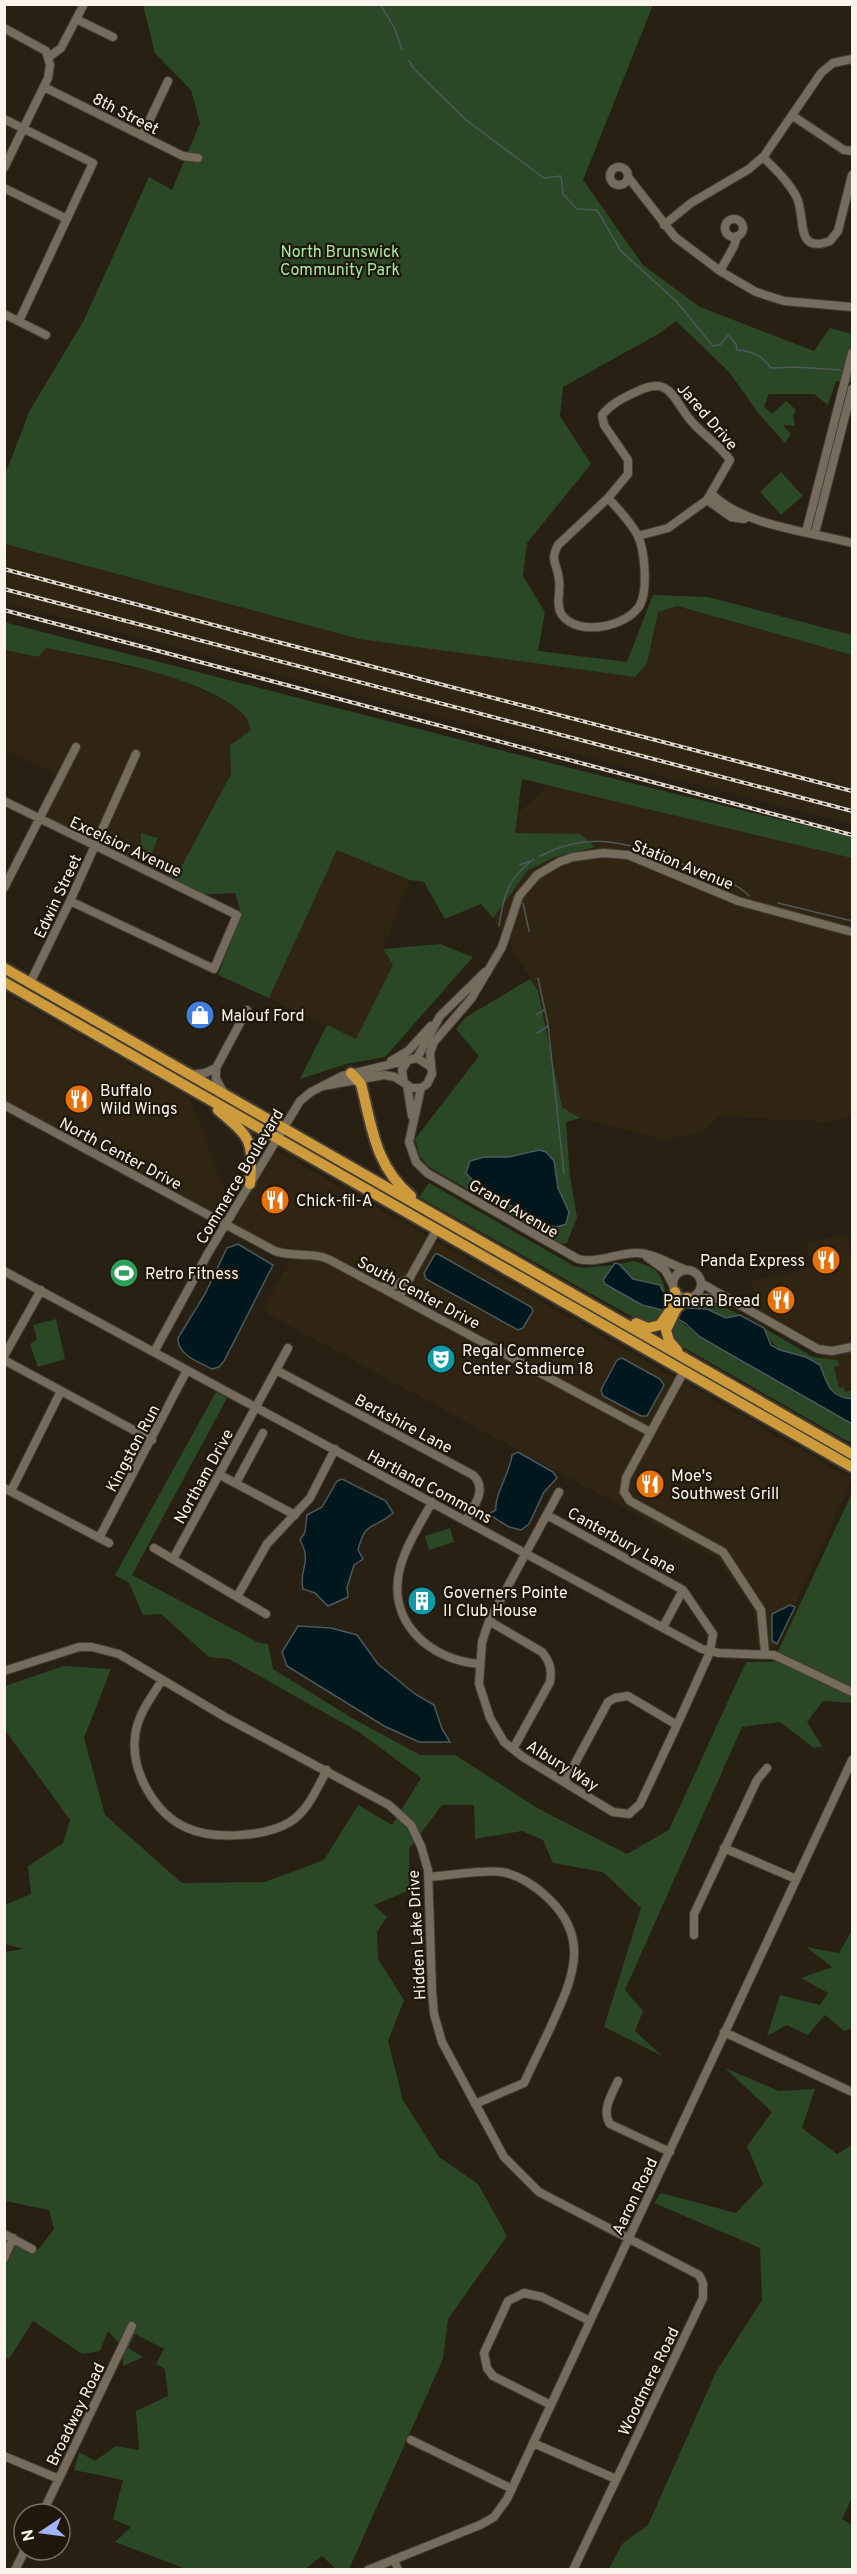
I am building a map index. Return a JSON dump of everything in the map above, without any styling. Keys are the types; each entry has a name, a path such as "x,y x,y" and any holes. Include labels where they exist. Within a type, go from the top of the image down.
{"highway":[{"path":"4,968 147,1048 436,1229 684,1371 851,1463"},
{"path":"4,982 200,1094 280,1133 432,1214 829,1440 852,1446"},
{"path":"355,1077 387,1171 401,1187 432,1214"},
{"path":"200,1094 240,1128 250,1141 252,1150 250,1184"},
{"path":"584,1300 648,1328 656,1328 666,1322 680,1297"},
{"path":"666,1322 668,1338 684,1357"},
{"path":"829,1440 851,1463"}],"street":[{"path":"49,57 61,48 84,4"},
{"path":"76,19 113,37"},
{"path":"4,28 39,47 49,57 49,72 44,87 4,168"},
{"path":"664,225 691,203 749,169 763,157 827,66 840,60 852,59"},
{"path":"142,136 168,81"},
{"name":"8th Street","path":"44,87 183,156 198,158"},
{"path":"793,116 844,150 852,152"},
{"path":"4,119 93,163 19,321"},
{"path":"763,157 782,176 798,198 802,228 807,240 812,243 824,243 835,237 851,188 852,175"},
{"path":"628,177 664,225 689,249 720,271 770,298 800,304 852,307"},
{"path":"4,188 67,219"},
{"path":"720,271 736,236"},
{"path":"4,314 46,335"},
{"path":"806,532 852,353"},
{"name":"Jared Drive","path":"608,498 628,474 628,460 604,425 603,415 615,403 651,384 662,385 673,395 693,423 722,449 730,460 709,497 668,528 638,536"},
{"path":"815,533 848,420 852,389"},
{"path":"836,416 848,420"},
{"path":"709,497 747,517 852,543"},
{"path":"608,498 638,536 646,582 640,605 628,618 613,624 581,626 571,623 562,615 558,605 560,578 554,567 553,554 558,545 608,498"},
{"path":"4,888 75,747"},
{"name":"Edwin Street","path":"30,983 95,847 136,754"},
{"name":"Excelsior Avenue","path":"4,801 237,915 214,969 70,901"},
{"name":"Station Avenue","path":"431,1067 430,1053 434,1042 471,999 491,967 502,947 519,896 537,875 573,857 603,853 638,858 738,901 852,932"},
{"name":"Station Avenue","path":"413,1059 440,1016 464,990 491,967"},
{"path":"225,1096 216,1079 216,1068 247,1010"},
{"path":"378,1067 408,1051 440,1016"},
{"path":"413,1059 424,1060 431,1067 430,1080 421,1088 406,1084 402,1070 413,1059"},
{"name":"Commerce Boulevard","path":"154,1352 300,1101 323,1086 355,1077 378,1067 413,1059"},
{"path":"189,1075 205,1073 216,1068"},
{"name":"Commerce Boulevard","path":"355,1077 386,1075 406,1084"},
{"name":"Grand Avenue","path":"406,1084 412,1107 411,1151 416,1162 424,1171 571,1255 590,1261 640,1254 654,1256 695,1273 701,1283 818,1349 832,1351 852,1347"},
{"name":"Grand Avenue","path":"411,1129 421,1088"},
{"name":"North Center Drive","path":"4,1105 226,1225"},
{"name":"South Center Drive","path":"226,1225 278,1252 323,1256 650,1432"},
{"path":"399,1297 436,1229"},
{"path":"640,1254 665,1270 680,1297"},
{"path":"680,1297 675,1277 686,1270"},
{"name":"Hartland Commons","path":"4,1271 710,1652 765,1653 852,1692"},
{"path":"380,1287 395,1285 410,1278"},
{"path":"680,1297 699,1291 701,1283"},
{"path":"41,1290 4,1358 152,1440"},
{"name":"Grand Avenue","path":"680,1297 709,1296 733,1302"},
{"name":"Northam Drive","path":"173,1559 288,1348"},
{"name":"Kingston Run","path":"99,1538 187,1370"},
{"name":"Berkshire Lane","path":"276,1370 473,1475 478,1480 481,1492 466,1521"},
{"path":"684,1371 626,1478 623,1487 625,1495 636,1505 723,1552 760,1608 765,1653"},
{"path":"62,1391 8,1490 109,1544"},
{"path":"236,1483 263,1433"},
{"path":"238,1595 267,1544 310,1498 334,1449"},
{"path":"220,1474 295,1515"},
{"name":"Albury Way","path":"559,1492 489,1621 482,1642 479,1684 486,1710 499,1734 513,1749 612,1812 624,1815 633,1812 640,1804 710,1652"},
{"path":"432,1502 411,1541 400,1569 398,1584 403,1611 413,1633 437,1653 453,1660 479,1664"},
{"name":"Canterbury Lane","path":"547,1515 683,1590 713,1634 710,1652"},
{"path":"154,1548 238,1595 266,1614"},
{"path":"663,1627 683,1590"},
{"path":"489,1621 542,1652 549,1659 552,1671 550,1682 513,1749"},
{"name":"Hidden Lake Drive","path":"4,1671 79,1647 92,1647 119,1654 225,1717 390,1805 411,1825 421,1846 429,1877 434,2014 442,2042 504,2157 524,2180 539,2192 628,2238"},
{"path":"162,1680 140,1716 134,1738 137,1767 148,1791 165,1814 187,1828 215,1835 266,1833 291,1822 305,1809 327,1770"},
{"path":"565,1782 608,1702 615,1698 628,1696 677,1725"},
{"name":"Aaron Road","path":"368,2570 480,2525 494,2517 512,2489 852,1760"},
{"path":"694,1935 694,1914 757,1780 768,1768"},
{"path":"724,1848 796,1879"},
{"path":"429,1877 500,1872 519,1878 553,1902 571,1932 574,1954 570,1985 524,2083 476,2104"},
{"path":"724,2032 852,2092"},
{"path":"618,2080 605,2115 610,2124 670,2152"},
{"path":"4,2234 32,2248"},
{"path":"4,2258 13,2238"},
{"name":"Woodmere Road","path":"573,2570 703,2298 704,2289 699,2275 694,2271 628,2238"},
{"path":"551,2405 493,2376 487,2368 484,2353 508,2301 524,2293 542,2297 590,2321"},
{"name":"Broadway Road","path":"48,2502 132,2326"},
{"path":"411,2440 512,2489"},
{"path":"533,2443 616,2479"},
{"path":"4,2456 59,2479"},
{"path":"394,2559 398,2570"}],"shaded area":[{"path":"4,544 359,639 635,677 647,664 658,612 677,606 852,655 852,824 599,760 5,602"},
{"path":"45,648 178,678 223,700 244,715 251,730 230,745 231,774 179,871 149,856 158,839 141,833 140,855 132,860 38,815 56,774 5,751 5,650 38,657"},
{"path":"566,767 852,837 852,1117 826,1122 719,1116 705,1131 665,1140 580,1118 562,1107 538,991 467,877 496,835"},
{"path":"337,849 410,880 383,949 393,965 356,1039 269,998"},
{"path":"4,993 190,1098 229,1201 217,1220 5,1105"},
{"path":"272,1148 852,1479 774,1650 757,1644 753,1609 718,1559 263,1311 289,1261 288,1254 226,1225"},
{"path":"847,1234 852,1260 852,1390 845,1392 839,1388 834,1366 837,1360 825,1359 815,1347 757,1315 751,1281 812,1268 806,1243"}],"green space":[{"name":"North Brunswick Community Park","path":"143,5 653,5 583,180 643,265 700,307 814,351 830,328 852,334 852,383 836,381 828,405 814,394 769,394 764,406 772,414 786,401 796,410 793,416 795,426 783,425 791,434 785,443 759,414 729,372 676,321 660,333 563,387 560,416 591,464 527,543 523,576 545,612 538,651 627,662 653,595 708,597 852,635 852,655 677,606 658,612 647,664 635,677 359,639 5,544 4,477 30,410 84,320 149,177 172,190 200,123 191,90 155,53"},
{"path":"781,472 803,496 781,515 760,492"},
{"path":"4,622 566,767 852,837 852,858 522,779 515,833 580,834 595,847 555,857 528,870 493,918 481,904 445,919 424,882 410,880 337,850 269,998 218,975 241,914 235,893 195,895 140,855 141,833 158,838 150,857 179,871 231,774 230,745 251,730 244,716 226,701 203,689 150,671 46,648 38,657 5,650"},
{"path":"440,944 473,957 385,1057 346,1064 300,1079 327,1025 356,1039 393,965 383,949"},
{"path":"530,979 538,991 562,1107 580,1118 566,1122 570,1177 577,1217 567,1243 562,1244 429,1167 420,1157 415,1139 479,1056 456,1029 466,1017"},
{"path":"429,1183 574,1266 583,1268 613,1265 603,1280 653,1309 662,1310 656,1324 643,1323 419,1197"},
{"path":"633,1261 649,1266 658,1273 667,1299 660,1285 633,1279 619,1264"},
{"path":"694,1303 716,1303 740,1315 726,1318 707,1309 684,1308"},
{"path":"674,1317 700,1337 852,1424 852,1442 676,1343 669,1327"},
{"path":"56,1319 65,1359 38,1367 30,1344 37,1339 33,1325"},
{"path":"764,1328 813,1357 837,1360 839,1365 834,1367 839,1388 844,1387 845,1392 852,1390 852,1399 839,1396 830,1388 820,1365 786,1353 774,1344"},
{"path":"216,1392 227,1398 132,1575 257,1642 268,1644 273,1669 352,1718 420,1755 455,1755 539,1809 627,1854 669,1830 746,1662 773,1662 852,1493 852,1703 823,1701 807,1722 822,1746 814,1748 780,1722 742,1727 625,1990 643,2011 635,2031 662,2056 604,2027 641,1908 603,1872 553,1863 543,1840 522,1831 475,1839 474,1805 442,1805 409,1849 410,1890 374,1905 387,1917 377,1932 378,1959 404,2000 388,2041 403,2100 439,2157 478,2184 507,2236 448,2319 443,2359 349,2569 336,2569 322,2556 305,2569 186,2569 115,2542 131,2527 113,2519 123,2480 74,2470 79,2452 95,2461 116,2446 139,2450 136,2411 168,2396 165,2369 156,2364 164,2349 135,2334 128,2348 143,2357 123,2366 122,2347 108,2331 100,2351 82,2354 33,2321 9,2359 5,2357 5,2256 20,2239 38,2250 54,2229 49,2210 5,2201 5,1952 23,1949 5,1944 5,1905 31,1894 28,1866 63,1843 70,1820 5,1730 5,1686 64,1666 111,1669 84,1738 105,1815 182,1883 265,1882 324,1860 358,1805 392,1825 421,1778 359,1732 229,1659 209,1657 161,1614 143,1615 129,1583 115,1575"},
{"path":"450,1528 454,1542 429,1550 425,1536"},
{"path":"852,1930 852,2028 844,2031 825,2015 808,2035 787,2025 767,2036 780,1995 820,2005 828,1993 801,1978 832,1967 806,1947 839,1953"},
{"path":"725,2068 779,2091 815,2089 802,2128 837,2154 852,2145 852,2498 842,2519 852,2525 852,2569 609,2569 622,2544 648,2525 716,2372 762,2300 760,2248 654,2203 661,2193 736,2213 763,2184 747,2146 772,2112"}],"water":[{"path":"539,1150 546,1152 554,1161 558,1188 569,1212 566,1224 561,1226 552,1226 520,1211 493,1195 466,1173 470,1161 484,1157 509,1157"},
{"path":"238,1244 273,1265 224,1361 219,1367 212,1369 185,1353 181,1349 178,1338 205,1294 227,1248"},
{"path":"435,1254 531,1307 533,1311 523,1328 518,1330 426,1279 424,1273"},
{"path":"615,1263 619,1264 633,1279 660,1285 667,1299 684,1308 707,1309 726,1318 740,1315 764,1328 771,1345 780,1350 806,1357 820,1365 830,1388 839,1396 852,1399 852,1424 700,1337 685,1323 662,1310 642,1305 605,1284 603,1280"},
{"path":"622,1358 660,1379 664,1385 647,1416 641,1416 603,1396 601,1390 617,1360"},
{"path":"518,1452 553,1472 557,1478 544,1492 529,1524 521,1530 509,1527 488,1514 496,1510 497,1498 512,1455"},
{"path":"342,1479 386,1501 393,1513 367,1529 358,1550 363,1559 354,1565 347,1587 348,1597 328,1606 315,1593 303,1589 305,1555 300,1540 305,1532 307,1515 322,1507 337,1481"},
{"path":"790,1605 795,1607 777,1644 772,1641 772,1614"},
{"path":"298,1626 331,1628 357,1635 378,1664 415,1694 434,1705 442,1729 450,1742 419,1742 384,1726 287,1666 282,1652"}],"waterway":[{"path":"380,4 395,29 402,50"},
{"path":"409,61 414,69 466,120 544,178 561,176 563,194 577,209 597,210 621,251 677,302 713,346 721,344 728,335 736,344 737,350 756,354 771,368 841,370"},
{"path":"540,856 572,844 602,842 633,846 665,857"},
{"path":"499,926 508,888 518,873 534,859"},
{"path":"520,865 530,861"},
{"path":"682,864 728,882 749,896"},
{"path":"523,903 529,931"},
{"path":"778,903 852,921"},
{"path":"538,978 548,1025 564,1174"},
{"path":"536,1015 544,1010"},
{"path":"537,1033 548,1026"}],"railway":[{"path":"4,569 852,791"},
{"path":"4,589 852,811"},
{"path":"4,610 852,835"}],"place":[{"name":"Malouf Ford","path":"200,1015"},
{"name":"Buffalo Wild Wings","path":"79,1099"},
{"name":"Chick-fil-A","path":"275,1200"},
{"name":"Panda Express","path":"826,1260"},
{"name":"Retro Fitness","path":"124,1273"},
{"name":"Panera Bread","path":"781,1300"},
{"name":"Regal Commerce Center Stadium 18","path":"441,1359"},
{"name":"Moe's Southwest Grill","path":"650,1484"},
{"name":"Governers Pointe II Club House","path":"422,1601"}]}
